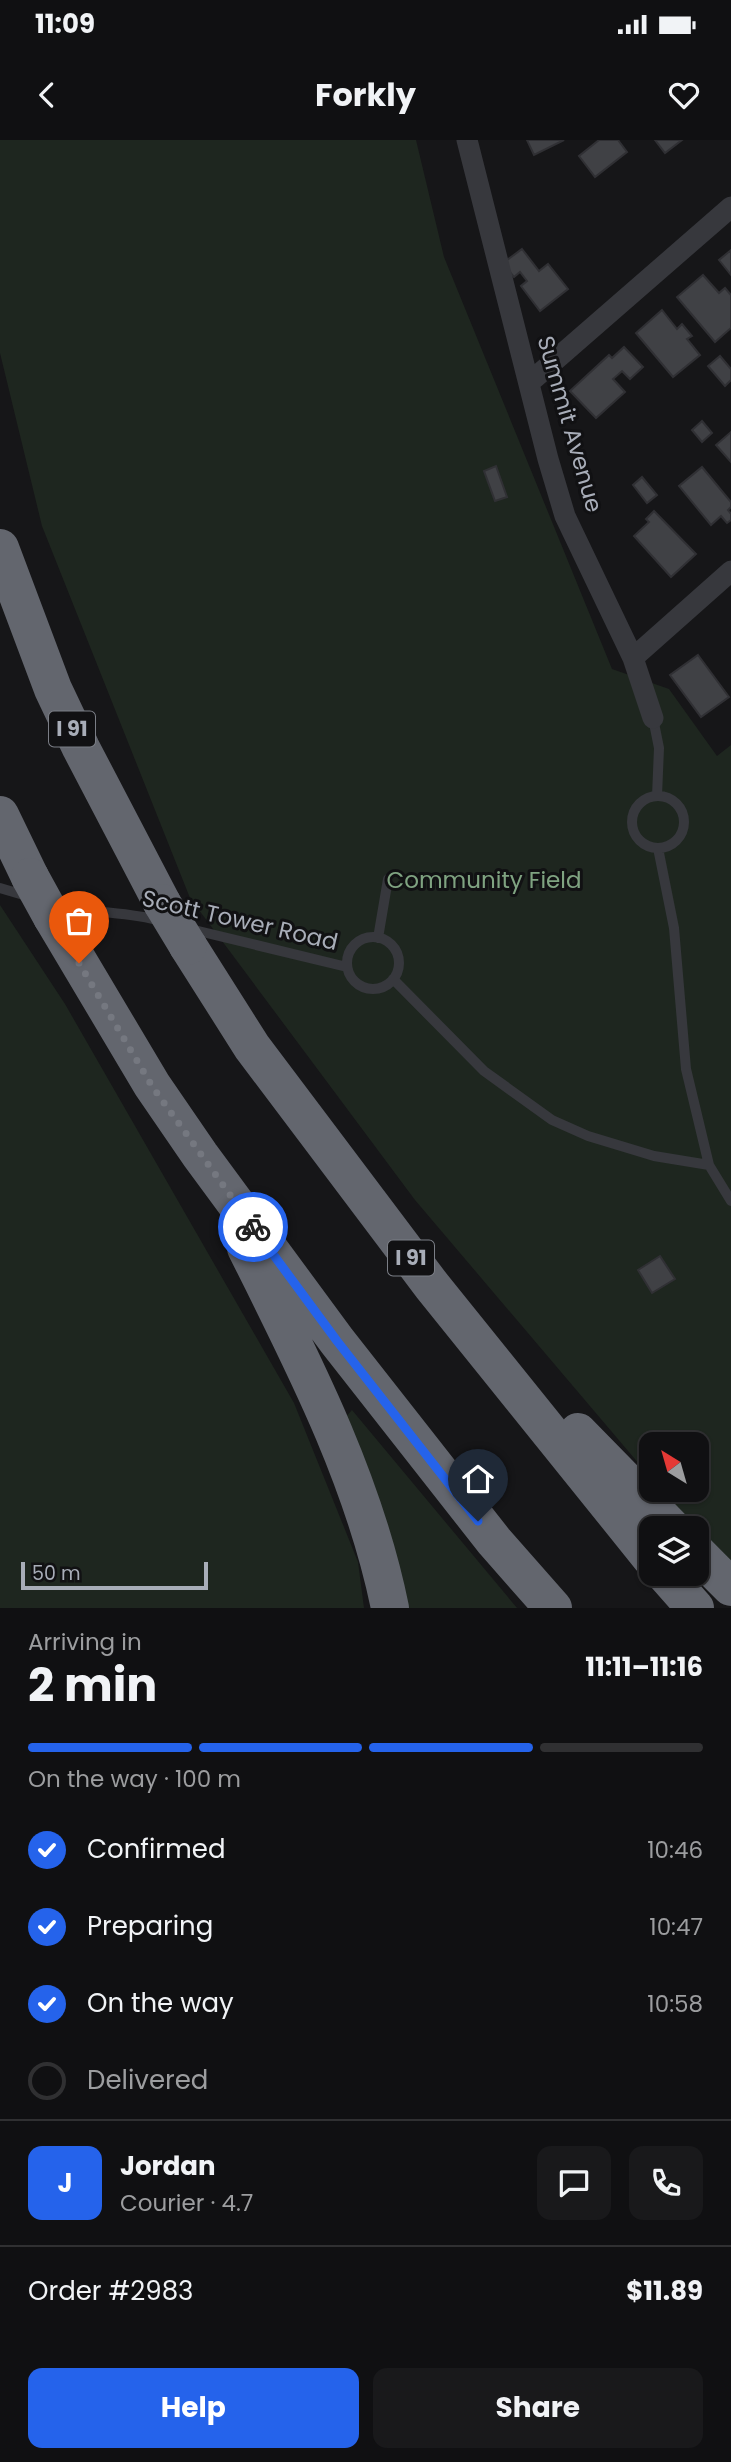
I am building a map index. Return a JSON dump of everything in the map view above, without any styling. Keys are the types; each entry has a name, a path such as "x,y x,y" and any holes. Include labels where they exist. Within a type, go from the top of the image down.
{"highway":[{"name":"I 91","path":"0,548 53,689 93,772 162,903 252,1047 432,1286 639,1543"},
{"path":"0,815 15,882 52,917 152,1086 200,1155 337,1341 494,1541 554,1608"},
{"path":"200,1155 337,1439 363,1508 384,1577 390,1608"},
{"path":"432,1286 661,1516"},
{"path":"709,1565 731,1587"},
{"path":"676,1586 695,1608"}],"street":[{"name":"Summit Avenue","path":"467,140 565,516 633,658 653,718"},
{"path":"530,382 731,207"},
{"path":"633,658 731,571"}],"lane":[{"name":"Summit Avenue","path":"653,718 659,748 657,796"},
{"path":"657,796 675,802 684,819 680,836 667,847 658,848 647,846 638,839 633,828 637,807 645,799 657,796"},
{"path":"658,848 674,928 686,1069 709,1165 731,1201"},
{"path":"378,938 388,879"},
{"name":"Scott Tower Road","path":"15,882 72,908 145,917 229,940 347,967"},
{"path":"378,938 395,949 398,970 385,986 365,988 356,983 347,967 348,957 358,942 378,938"},
{"path":"393,979 484,1071 552,1120 588,1136 654,1156 709,1165"}],"green space":[{"name":"Community Field","path":"0,140 416,140 444,257 612,669 669,689 717,756 731,745 731,1572 709,1545 709,1516 683,1516 672,1502 709,1502 709,1432 639,1432 639,1464 415,1200 190,898 42,526 0,353"},
{"path":"0,905 65,1004 294,1403 358,1562 364,1608 0,1608"},
{"path":"352,1410 517,1608 403,1608 343,1420"}],"building":[{"path":"527,140 564,140 534,155"},
{"path":"599,140 618,140 627,152 595,177 579,156"},
{"path":"655,140 682,140 665,153"},
{"path":"522,249 539,271 548,264 568,289 540,311 521,286 527,281 520,272 514,277 503,263"},
{"path":"731,250 731,275 719,260"},
{"path":"703,275 719,293 725,288 731,295 731,328 715,342 677,297"},
{"path":"662,310 677,329 682,324 692,336 687,339 700,355 673,377 636,333"},
{"path":"624,347 643,367 630,379 622,371 613,379 625,392 596,418 570,391 609,355 612,358"},
{"path":"720,356 731,369 731,380 725,386 708,366"},
{"path":"702,421 712,433 702,442 692,430"},
{"path":"731,432 731,462 716,445"},
{"path":"496,466 507,497 495,501 484,471"},
{"path":"702,467 731,502 728,510 731,520 727,523 721,516 711,525 679,486"},
{"path":"642,477 657,495 647,503 633,485"},
{"path":"654,511 696,554 671,577 634,536 649,522 646,519"},
{"path":"698,655 729,697 701,717 670,675"},
{"path":"660,1256 675,1279 652,1293 638,1270"}],"way so far":[{"path":"79,963 152,1086 253,1227"}],"route":[{"path":"253,1227 337,1341 478,1521"}]}
